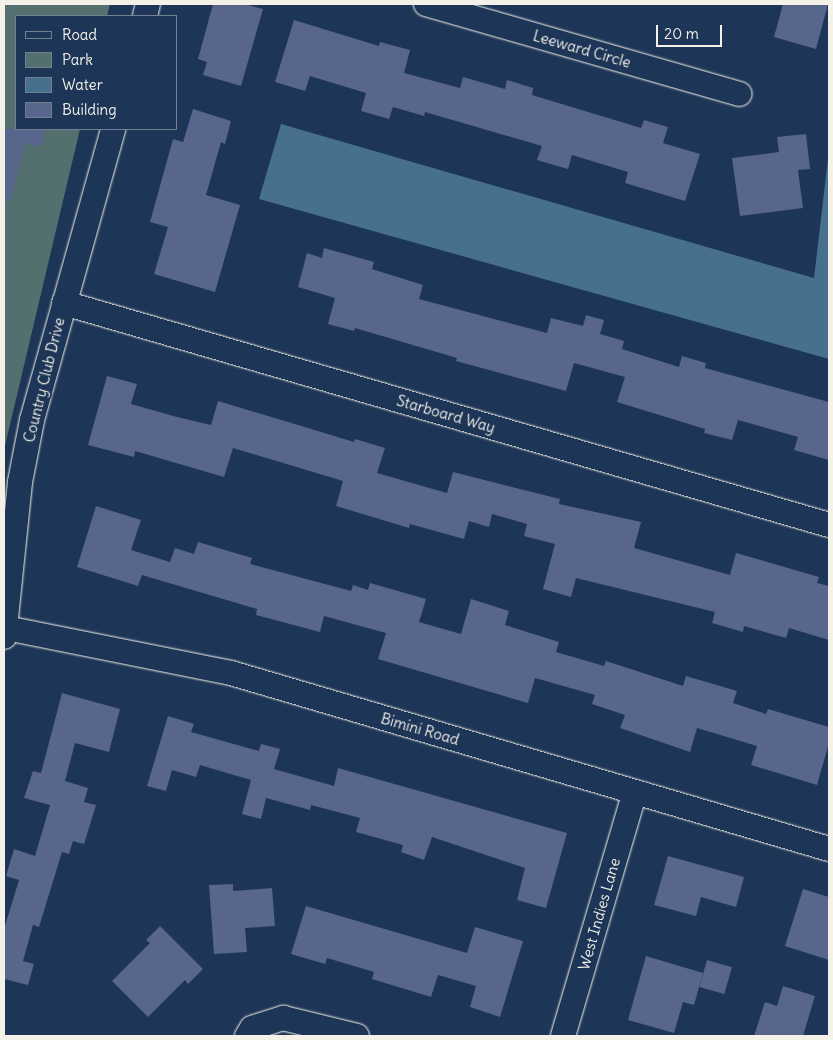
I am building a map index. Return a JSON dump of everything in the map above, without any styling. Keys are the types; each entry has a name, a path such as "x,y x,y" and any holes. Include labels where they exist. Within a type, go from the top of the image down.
{"street":[{"name":"Leeward Circle","path":"426,4 739,94"},
{"name":"Country Club Drive","path":"5,633 20,482 32,420 113,130"},
{"name":"Starboard Way","path":"64,303 829,525"},
{"name":"Bimini Road","path":"5,633 231,673 829,849"},
{"name":"West Indies Lane","path":"563,1036 635,792"},
{"path":"247,1036 252,1028 283,1018 356,1036"}],"green space":[{"path":"4,4 110,4 107,15 15,15 15,130 80,130 4,450"}],"water":[{"path":"281,124 814,278 829,150 829,359 259,199"}],"building":[{"path":"213,4 244,4 263,9 241,86 203,75 207,62 198,59"},
{"path":"783,4 828,4 816,49 774,37"},
{"path":"294,20 379,46 380,42 410,50 404,73 460,88 463,77 505,89 507,80 533,88 532,95 641,128 644,120 668,127 663,143 700,154 685,201 625,183 628,172 572,155 568,169 537,160 542,146 425,112 424,116 393,107 389,119 361,111 366,93 310,76 305,91 275,82"},
{"path":"193,109 231,121 225,144 221,142 206,195 240,205 215,292 154,274 168,227 150,222 173,139 183,142"},
{"path":"4,129 46,130 41,147 25,143 10,201 4,201"},
{"path":"806,134 810,169 798,170 803,208 740,216 732,158 779,152 777,137"},
{"path":"324,248 374,262 372,269 423,285 419,299 547,333 551,318 583,326 586,315 604,320 600,334 624,341 622,349 679,367 682,356 706,363 705,368 829,402 829,460 794,450 798,437 738,420 732,440 704,433 705,429 617,402 625,377 574,363 566,391 456,361 457,358 355,328 354,331 328,324 335,298 298,287 307,253 322,258"},
{"path":"107,376 137,384 131,404 177,417 211,425 218,401 354,442 355,439 385,448 377,473 447,493 453,472 560,499 559,504 641,522 634,548 730,575 736,553 819,577 817,583 829,586 829,640 789,628 786,638 744,626 743,632 712,623 715,612 576,578 571,597 543,589 555,544 524,536 527,524 492,514 489,527 469,521 464,539 410,524 409,528 336,506 343,481 233,448 224,477 135,451 134,457 88,445"},
{"path":"96,506 141,520 131,550 170,562 175,548 194,554 198,542 252,558 250,564 351,591 353,585 368,590 370,583 426,599 419,622 461,634 471,599 509,611 505,625 559,642 556,652 604,666 606,661 683,686 686,676 737,691 733,703 766,714 768,709 829,727 829,743 817,785 751,765 757,746 697,728 690,752 620,728 625,715 592,704 595,695 535,678 528,703 378,659 386,633 324,616 320,632 256,615 257,609 142,575 138,586 77,567"},
{"path":"62,693 120,709 109,752 75,743 65,781 88,788 84,802 96,805 84,844 73,841 69,854 62,852 39,927 33,925 23,961 34,964 28,985 4,979 4,929 19,880 6,876 14,849 35,856 50,805 24,798 33,771 41,773"},
{"path":"168,716 194,724 191,732 259,751 261,744 280,749 274,769 334,786 338,768 567,833 546,908 517,900 525,868 432,837 424,860 401,852 403,845 356,832 360,818 311,805 310,810 266,798 261,819 242,814 251,780 200,765 196,777 172,770 166,791 147,786"},
{"path":"668,856 744,877 736,907 701,897 696,916 654,905"},
{"path":"233,884 233,891 272,888 275,926 245,928 247,952 214,954 209,885"},
{"path":"803,889 829,897 829,960 785,946"},
{"path":"306,906 467,953 475,927 523,941 500,1017 470,1007 476,986 438,975 431,997 372,979 374,972 327,958 325,964 291,954"},
{"path":"160,926 203,969 188,984 185,980 148,1017 112,981 150,943 146,940"},
{"path":"646,956 703,973 694,1005 683,1002 674,1033 628,1020"},
{"path":"707,960 732,967 724,994 699,987"},
{"path":"783,986 815,996 803,1036 754,1036 765,1002 777,1006"}]}
